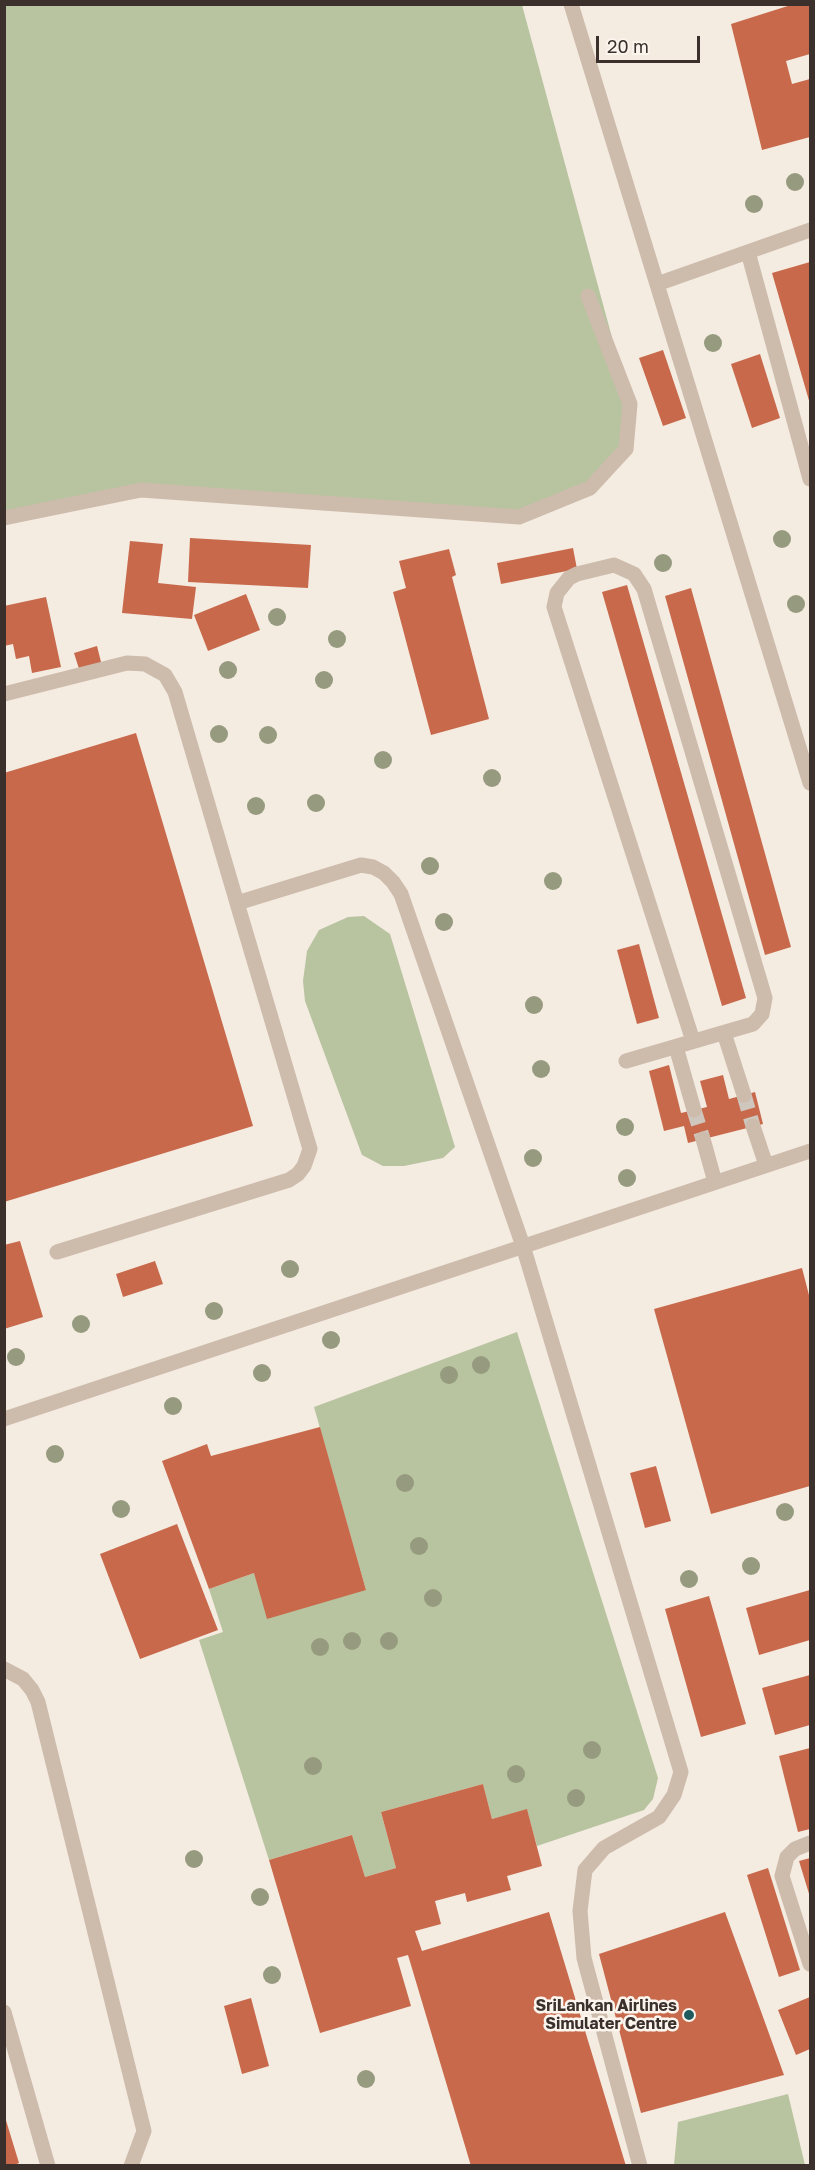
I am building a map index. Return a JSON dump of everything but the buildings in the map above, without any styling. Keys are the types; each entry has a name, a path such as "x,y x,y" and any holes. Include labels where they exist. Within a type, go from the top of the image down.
{"lane":[{"path":"571,4 810,783"},
{"path":"657,284 810,230"},
{"path":"748,252 810,479"},
{"path":"4,518 141,490 519,517 590,488 626,449 630,404 588,296"},
{"path":"626,1061 753,1024 759,1020 765,1006 765,998 644,589 634,574 614,565 577,574 563,584 557,593 554,608 693,1041"},
{"path":"4,694 127,663 145,664 165,675 175,692 310,1149 304,1166 289,1180 57,1252"},
{"path":"237,903 361,865 373,867 393,882 401,894 523,1246 681,1772 674,1795 659,1816 604,1848 585,1870 580,1911 584,1958 640,2166"},
{"path":"724,1033 744,1095"},
{"path":"676,1047 694,1110"},
{"path":"753,1126 766,1165"},
{"path":"703,1139 716,1182"},
{"path":"4,1419 810,1151"},
{"path":"4,1669 23,1679 38,1702 144,2131 131,2166"},
{"path":"810,1843 795,1849 787,1857 782,1876 810,1964"},
{"path":"4,2012 48,2166"}],"green space":[{"path":"5,5 522,5 630,404 626,449 590,488 519,517 141,490 5,518"},
{"path":"364,916 390,934 455,1147 443,1158 404,1166 383,1166 362,1155 305,1001 303,981 307,951 319,930 348,917"},
{"path":"517,1332 658,1778 653,1799 644,1810 537,1846 527,1810 492,1819 483,1784 381,1812 396,1868 365,1877 352,1835 269,1860 199,1640 223,1632 209,1589 254,1573 366,1590 314,1407"},
{"path":"788,2094 805,2165 674,2165 678,2122"}],"tunnel":[{"path":"744,1095 753,1126"},
{"path":"694,1110 703,1139"}],"place":[{"name":"SriLankan Airlines Simulater Centre","path":"689,2015"}]}
